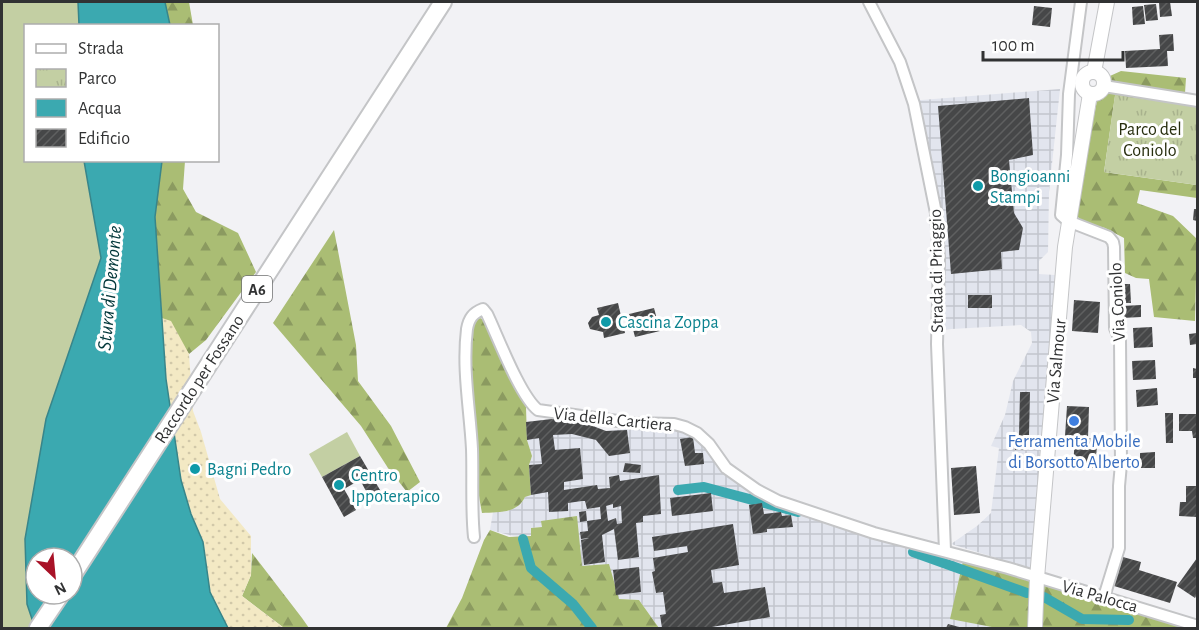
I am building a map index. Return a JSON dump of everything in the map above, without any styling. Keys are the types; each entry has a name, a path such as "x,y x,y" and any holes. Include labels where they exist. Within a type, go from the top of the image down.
{"highway":[{"name":"Raccordo per Fossano","path":"84,557 443,2"},
{"path":"39,628 53,606"}],"main road":[{"name":"Via Salmour","path":"1035,628 1037,578 1068,221 1090,94 1084,90 1082,84 1084,76 1094,72 1107,2"},
{"path":"1090,94 1100,92 1104,86 1102,77 1094,72"}],"street":[{"name":"Strada di Priaggio","path":"870,2 900,62 914,104 936,213 939,258 937,344 945,551"},
{"path":"1068,221 1061,214 1067,155 1069,94 1081,2"},
{"path":"1104,86 1197,100"},
{"name":"Via Coniolo","path":"1068,221 1109,237 1114,247 1115,328 1120,340 1122,464 1119,486 1119,548 1104,597"},
{"name":"Via della Cartiera","path":"474,537 466,351 470,317 483,309 488,314 525,393 538,410 632,423 675,424 685,427 710,444 726,468 757,490 778,501 874,533 1037,578"},
{"name":"Via Palocca","path":"1037,578 1197,626"}],"shaded area":[{"path":"1060,89 1049,192 1048,252 1039,261 1039,274 1055,275 1033,569 951,544 991,513 999,448 991,446 1005,415 1013,381 1032,343 1031,332 1021,325 934,330 932,212 909,101"},
{"path":"569,417 606,431 626,429 628,419 680,419 689,433 720,460 730,477 755,495 813,511 963,561 951,619 997,628 659,628 639,600 619,599 582,567 542,527 531,528 532,535 517,537 490,530 493,512 508,511 521,504 525,497 531,494 529,465 532,456 527,440 526,422"}],"green space":[{"path":"2,2 78,2 79,24 24,24 24,162 84,162 101,258 46,419 24,546 24,606 28,606 33,622 29,628 2,628"},
{"path":"165,2 189,2 193,24 170,24"},
{"path":"1121,71 1186,78 1185,93 1192,94 1197,107 1115,96 1104,172 1197,185 1197,198 1140,190 1137,203 1173,216 1197,239 1195,321 1154,317 1149,279 1136,278 1125,273 1124,238 1105,228 1081,221 1075,213 1101,80"},
{"name":"Parco del Coniolo","path":"1115,95 1197,107 1197,185 1104,172"},
{"path":"162,162 185,162 183,189 196,212 238,233 256,272 206,340 189,354 162,318 155,217"},
{"path":"334,230 356,345 358,381 391,426 420,482 407,492 388,468 361,426 273,323"},
{"path":"480,318 484,320 514,377 526,407 527,440 532,456 529,465 531,495 525,497 517,507 501,512 482,513 478,491 470,358 475,320"},
{"path":"347,432 360,456 322,477 309,454"},
{"path":"577,516 582,566 609,564 619,599 639,600 659,628 446,628 462,598 490,530 509,537 531,536 531,528 542,527 541,521"},
{"path":"252,553 309,628 284,628 242,596 251,575"},
{"path":"963,561 1185,628 997,628 950,619"}],"sand":[{"name":"Bagni Pedro","path":"162,318 171,321 189,354 193,411 220,499 251,536 251,575 242,596 284,628 228,628 210,592 203,542 191,514 181,480 166,379"}],"water":[{"path":"78,2 165,2 170,24 79,24"},
{"name":"Stura di Demonte","path":"84,162 162,162 155,217 166,379 181,480 191,514 203,542 210,592 228,628 35,628 28,606 84,606 84,546 25,546 46,419 101,258"}],"building":[{"path":"1159,2 1170,2 1172,16 1160,17"},
{"path":"1156,4 1158,20 1146,21 1144,5"},
{"path":"1034,6 1052,8 1050,27 1032,25"},
{"path":"1143,6 1145,24 1133,25 1132,7"},
{"path":"1173,34 1174,51 1167,51 1168,66 1126,68 1125,51 1160,49 1159,35"},
{"name":"Bongioanni Stampi","path":"1029,98 1033,155 1009,160 1014,213 1023,228 1019,250 1001,252 1002,269 951,274 938,106"},
{"path":"1194,209 1197,209 1197,221 1193,220"},
{"path":"1123,284 1130,284 1131,303 1122,303"},
{"path":"968,295 992,295 992,308 968,308"},
{"path":"1074,300 1100,302 1098,333 1072,331"},
{"name":"Cascina Zoppa","path":"618,303 625,333 604,338 603,332 590,329 588,323 592,317 599,315 597,308"},
{"path":"1141,305 1141,317 1122,318 1122,306"},
{"path":"654,308 660,331 635,337 629,314"},
{"path":"1152,327 1153,347 1134,348 1133,328"},
{"path":"1197,333 1197,344 1190,345 1189,334"},
{"path":"1155,360 1156,379 1133,380 1132,361"},
{"path":"1193,368 1197,369 1197,378 1193,378"},
{"path":"1157,388 1158,405 1137,407 1136,390"},
{"path":"1020,392 1030,392 1029,435 1026,435 1026,450 1015,450 1015,435 1019,435"},
{"path":"1067,406 1089,407 1088,438 1097,438 1096,468 1073,467 1075,437 1065,436"},
{"path":"1165,413 1173,413 1173,443 1166,443"},
{"path":"1179,414 1196,414 1197,438 1193,438 1192,431 1179,431"},
{"path":"569,417 606,431 627,430 630,453 609,456 596,440 572,434 553,435 555,450 580,448 583,479 564,482 564,490 597,485 598,489 610,488 609,477 619,475 620,481 659,475 661,514 643,516 643,522 636,523 639,557 618,560 614,529 602,535 605,562 584,565 581,540 589,538 581,539 580,532 588,531 587,521 601,519 600,507 587,509 585,501 582,501 568,503 568,511 549,512 548,492 531,495 529,465 542,464 539,438 527,440 526,422","holes":["613,504 613,508 621,506 622,523 617,524 616,518 608,521 606,506"]},
{"path":"693,437 695,453 703,453 704,464 685,466 680,439"},
{"path":"1155,452 1155,468 1140,468 1140,453"},
{"name":"Centro Ippoterapico","path":"360,456 383,495 372,502 360,480 344,489 356,510 344,517 322,477"},
{"path":"625,463 641,465 640,473 623,472"},
{"path":"976,466 980,513 954,515 951,468"},
{"path":"1186,486 1197,486 1197,517 1179,516 1180,502 1186,502"},
{"path":"711,493 713,511 672,516 670,498"},
{"path":"762,503 764,514 781,512 782,516 791,515 793,527 767,529 767,532 753,534 749,505"},
{"path":"586,511 587,521 580,522 579,512"},
{"path":"733,524 739,565 711,570 713,583 722,582 724,593 765,587 770,617 706,628 662,628 660,615 666,614 663,592 656,593 652,572 655,571 653,558 688,552 687,546 654,551 652,537"},
{"path":"1123,557 1141,562 1139,570 1177,582 1170,603 1114,586"},
{"path":"1197,558 1197,594 1195,598 1177,586"},
{"path":"639,567 641,592 616,595 613,570"},
{"path":"948,624 963,628 946,628"}],"waterway":[{"path":"678,490 704,487 798,512"},
{"path":"523,539 531,568 573,604 592,628"},
{"path":"913,552 1027,593"},
{"path":"1044,597 1082,619 1129,620"}],"place":[{"name":"Bongioanni Stampi","path":"978,186"},
{"name":"Cascina Zoppa","path":"606,322"},
{"name":"Ferramenta Mobile di Borsotto Alberto","path":"1074,421"},
{"name":"Bagni Pedro","path":"195,469"},
{"name":"Centro Ippoterapico","path":"339,485"}]}
